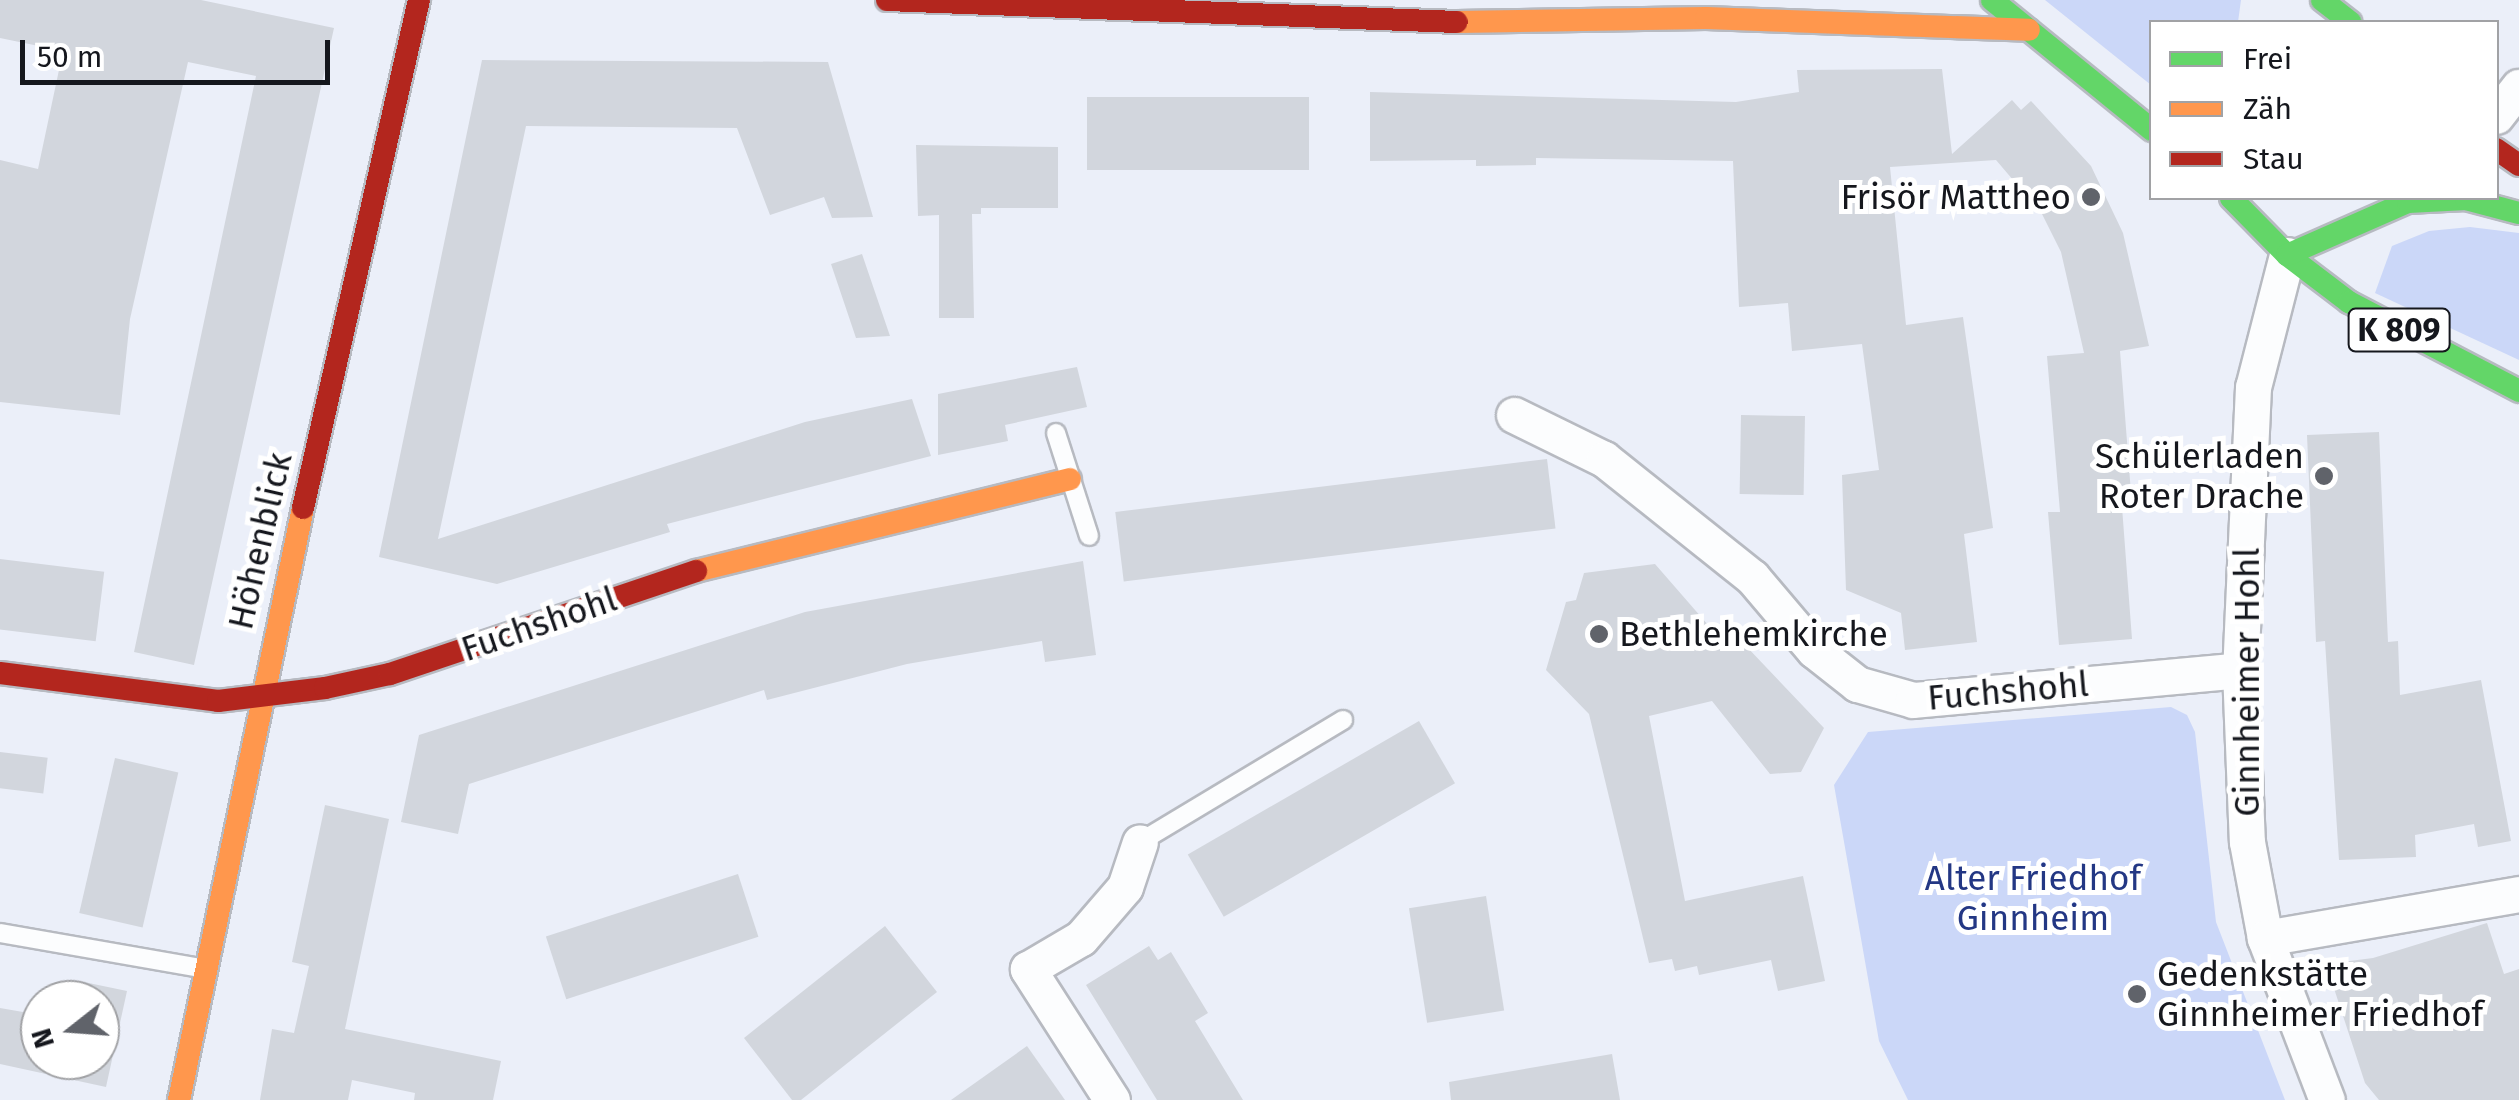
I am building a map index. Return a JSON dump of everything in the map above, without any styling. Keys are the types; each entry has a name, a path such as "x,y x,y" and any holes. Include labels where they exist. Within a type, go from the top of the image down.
{"street":[{"name":"Höhenblick","path":"179,1100 260,695 419,0"},
{"path":"886,0 1516,24 1706,18 2029,30"},
{"path":"1706,18 1784,0"},
{"path":"1992,0 2149,128"},
{"path":"2322,0 2345,17"},
{"path":"2499,112 2519,87"},
{"name":"K 809","path":"2233,200 2291,233 2350,302 2519,392"},
{"path":"2291,233 2408,202 2447,200"},
{"path":"2470,200 2519,213"},
{"name":"Ginnheimer Hohl","path":"2291,233 2253,386 2240,670 2247,842 2265,938 2327,1100"},
{"name":"Fuchshohl","path":"1514,415 1604,458 1752,576 1814,650 1857,684 1912,700 2240,670"},
{"name":"Fuchshohl","path":"0,673 218,701 390,674 701,570 1070,479"},
{"path":"1112,1100 1028,969 1080,938 1126,887 1140,842"},
{"path":"2265,938 2519,894"}],"lane":[{"path":"1056,433 1089,536"},
{"path":"1140,842 1342,720"},
{"path":"0,933 204,969"}],"green space":[{"path":"2045,0 2241,0 2238,20 2149,20 2149,83"},
{"path":"2470,227 2519,233 2519,360 2375,293 2392,246 2429,231"},
{"name":"Alter Friedhof Ginnheim","path":"2171,707 2187,715 2195,732 2216,922 2285,1100 1908,1100 1879,1041 1834,785 1868,732"}],"building":[{"path":"0,0 201,0 334,28 194,665 134,652 256,76 188,62 130,319 120,415 0,402 0,160 38,169 63,51 0,38"},
{"path":"482,60 828,62 873,217 832,218 824,197 770,215 737,128 526,126 438,539 805,422 912,399 931,456 667,524 670,532 497,584 379,557"},
{"path":"1942,69 1952,154 2012,100 2021,110 2031,101 2091,166 2123,233 2149,346 2120,351 2132,506 2122,507 2132,639 2059,645 2048,512 2060,512 2047,356 2084,353 2061,252 2042,214 1996,160 1890,167 1906,325 1963,317 1993,528 1964,534 1977,642 1905,650 1901,613 1846,590 1842,475 1879,470 1862,344 1792,351 1788,303 1739,307 1733,161 1536,158 1536,165 1476,166 1476,160 1370,161 1370,92 1736,102 1799,92 1797,70"},
{"path":"1087,97 1309,97 1309,170 1087,170"},
{"path":"916,145 1058,147 1058,208 981,208 981,214 972,214 974,318 939,318 939,215 918,216"},
{"path":"862,254 890,336 856,338 831,264"},
{"path":"1077,367 1087,407 1005,425 1008,441 938,455 938,394"},
{"path":"1741,415 1805,416 1804,495 1740,494"},
{"path":"2379,432 2388,642 2398,641 2400,695 2481,680 2511,841 2478,847 2474,824 2415,835 2416,857 2339,860 2325,641 2316,642 2307,435"},
{"path":"1547,459 1556,528 1124,581 1115,512"},
{"path":"0,559 104,572 96,641 0,630"},
{"path":"1083,561 1096,655 1045,662 1042,641 907,664 767,700 764,690 469,784 458,834 401,822 419,735 805,612"},
{"path":"1655,564 1729,649 1746,646 1824,728 1801,772 1770,774 1712,701 1649,716 1685,901 1803,876 1825,981 1778,991 1771,960 1699,975 1697,966 1675,971 1672,959 1649,963 1589,714 1546,670 1566,602 1576,600 1584,573"},
{"path":"1419,721 1455,783 1224,917 1188,854"},
{"path":"0,752 48,758 43,794 0,788"},
{"path":"115,758 178,773 143,928 79,913"},
{"path":"325,805 389,819 345,1029 501,1061 493,1100 414,1100 415,1093 352,1080 348,1100 260,1100 272,1029 294,1033 309,966 292,962"},
{"path":"738,874 758,937 566,999 546,936"},
{"path":"1486,896 1504,1011 1427,1023 1409,908"},
{"path":"2487,923 2504,974 2519,969 2519,1100 2379,1100 2365,1083 2326,964 2373,958"},
{"path":"885,926 937,992 801,1100 792,1100 744,1038"},
{"path":"1149,946 1158,960 1171,952 1208,1013 1195,1021 1243,1100 1157,1100 1086,985"},
{"path":"120,990 127,991 120,1023"},
{"path":"0,1008 20,1012 20,1068 0,1064"},
{"path":"1027,1046 1065,1100 951,1100"},
{"path":"1612,1054 1620,1100 1451,1100 1449,1082"},
{"path":"74,1080 108,1080 106,1087"}],"traffic: fast":[{"path":"1992,0 2149,128"},
{"path":"2322,0 2347,20"},
{"path":"2233,200 2287,255 2349,302 2519,391"},
{"path":"2287,255 2408,202 2447,200"},
{"path":"2470,200 2519,213"}],"traffic: slow":[{"path":"1457,22 1706,18 2029,30"},
{"path":"696,571 1070,479"},
{"path":"179,1100 303,508"}],"traffic: jam":[{"path":"303,508 419,0"},
{"path":"887,0 1457,22"},
{"path":"2499,151 2519,165"},
{"path":"0,673 218,701 325,688 390,674 696,571"}],"place":[{"name":"Frisör Mattheo","path":"2091,197"},
{"name":"Schülerladen Roter Drache","path":"2324,476"},
{"name":"Bethlehemkirche","path":"1599,634"},
{"name":"Gedenkstätte Ginnheimer Friedhof","path":"2137,994"}]}
